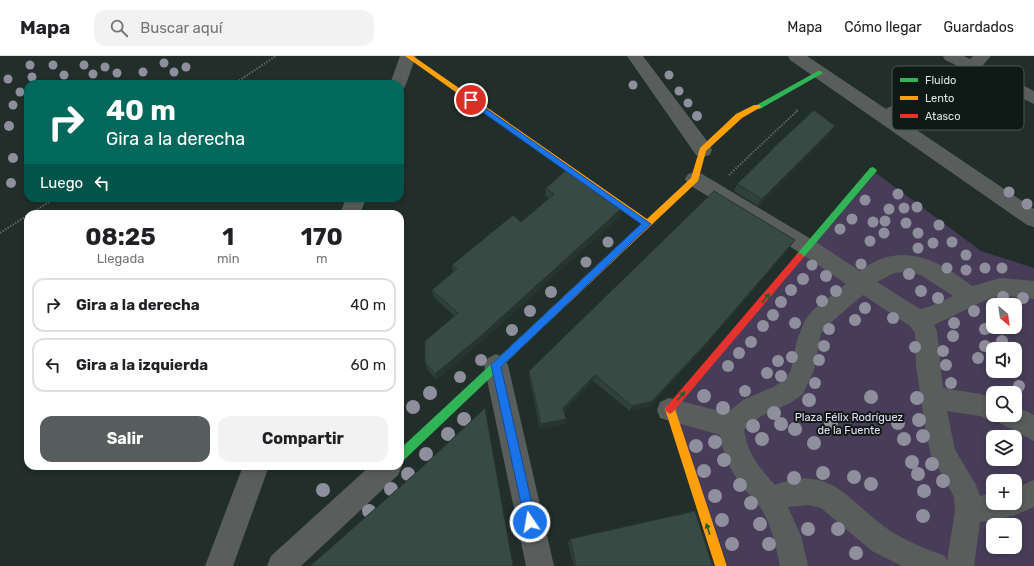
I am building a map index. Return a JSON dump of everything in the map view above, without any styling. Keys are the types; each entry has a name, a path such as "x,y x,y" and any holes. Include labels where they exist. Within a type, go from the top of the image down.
{"street":[{"path":"399,80 408,56 647,224"},
{"path":"635,56 703,150"},
{"path":"796,56 892,123"},
{"path":"951,56 978,61"},
{"path":"404,452 695,179 703,150 739,116 820,73"},
{"path":"1024,91 1034,98"},
{"path":"885,118 892,114"},
{"path":"903,130 1034,219"},
{"path":"669,410 809,248 873,170"},
{"path":"695,179 809,248 862,284 918,319 926,331 928,365 938,432 944,456 967,494 968,511 960,566"},
{"path":"731,426 752,408 783,394 798,381 810,334 823,314 843,300 880,269 894,264 908,263 925,267 941,275 970,297"},
{"path":"918,319 929,318 946,311 970,297 991,288 1018,288 1034,290"},
{"path":"496,365 540,566"},
{"path":"933,398 980,405 986,407"},
{"path":"669,410 731,426"},
{"path":"669,410 721,566"},
{"path":"1022,421 1034,428"},
{"path":"731,426 735,451 751,478 771,500 787,536 794,566"},
{"path":"219,566 255,470"},
{"path":"281,566 385,470"},
{"path":"771,500 786,492 801,490 819,493 846,508 881,541 935,566"},
{"path":"1022,499 1034,493"},
{"path":"968,511 986,508"}],"path":[{"path":"240,80 276,56"},
{"path":"36,210 48,202"},
{"path":"0,232 24,217"}],"green space":[{"name":"Plaza Félix Rodríguez de la Fuente","path":"876,173 981,251 1034,268 1034,566 728,566 669,410"}],"building":[{"path":"814,110 835,126 762,199 737,184 770,151"},
{"path":"566,170 621,209 483,334 435,374 425,363 425,341 458,313 432,290 457,269 452,265 513,215 521,222 554,194 546,188"},
{"path":"714,191 795,240 709,340 652,401 632,406 595,375 563,408 566,419 541,424 529,371"},
{"path":"485,408 513,566 310,566 418,471"},
{"path":"695,511 712,564 715,566 576,566 570,539"}],"traffic: fast":[{"path":"757,107 820,73"},
{"path":"800,256 873,170"},
{"path":"404,452 551,314"}],"traffic: slow":[{"path":"408,56 647,224"},
{"path":"551,314 695,179 703,150 739,116 757,107"},
{"path":"670,409 721,566"}],"traffic: jam":[{"path":"670,409 800,256"}],"route":[{"path":"471,100 647,224 496,365 530,522"}]}
